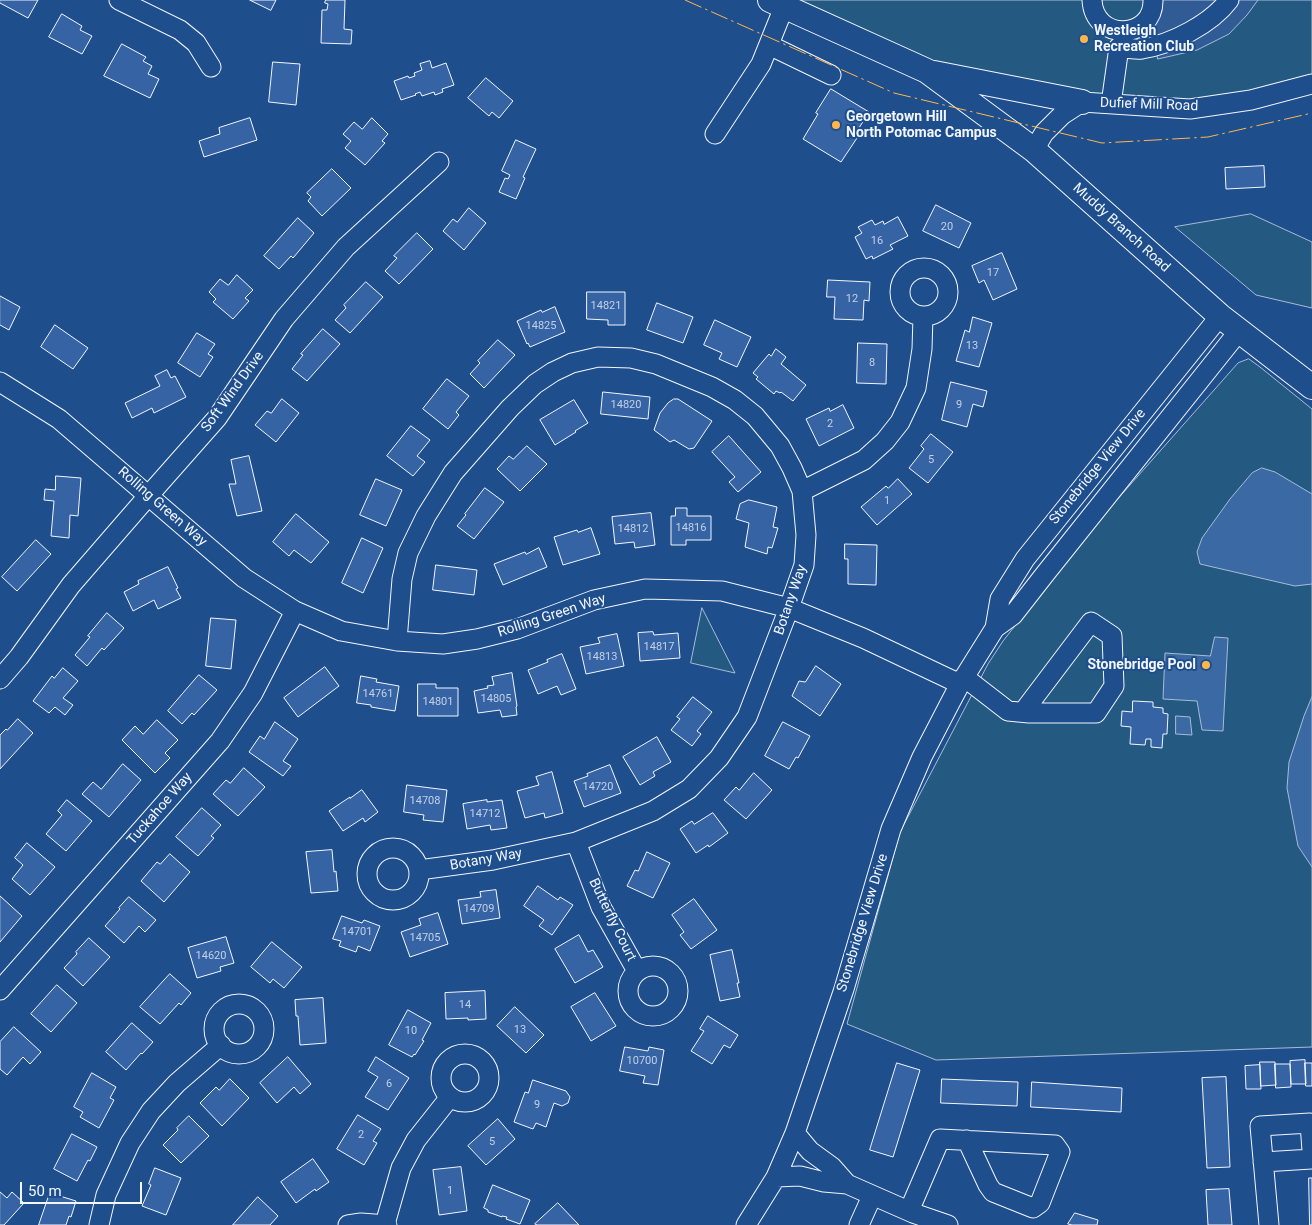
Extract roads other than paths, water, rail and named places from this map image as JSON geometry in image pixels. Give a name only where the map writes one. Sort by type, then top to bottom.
[{"type":"main road","points":[[777,3],[927,72],[1082,102]]},
{"type":"main road","name":"Muddy Branch Road","points":[[927,72],[1034,150],[1220,316],[1312,387]]},
{"type":"street","points":[[118,0],[180,30],[196,43],[211,66]]},
{"type":"street","points":[[1092,0],[1094,12],[1099,20],[1118,39],[1141,50],[1169,41],[1202,24],[1230,0]]},
{"type":"street","points":[[1111,104],[1118,39],[1126,31],[1136,28],[1145,22],[1150,13],[1153,0]]},
{"type":"street","points":[[715,134],[761,64],[769,45],[777,3]]},
{"type":"street","points":[[769,45],[831,74]]},
{"type":"street","name":"Dufief Mill Road","points":[[1034,150],[1044,133],[1062,115],[1082,102],[1190,109],[1251,100],[1312,84]]},
{"type":"street","name":"Soft Wind Drive","points":[[0,679],[19,657],[71,585],[217,418],[284,319],[346,247],[439,162]]},
{"type":"street","points":[[802,491],[864,460],[885,441],[900,422],[916,388],[922,349],[923,316]]},
{"type":"street","name":"Stonebridge View Drive","points":[[746,1225],[776,1177],[795,1133],[844,989],[891,829],[922,757],[962,681],[995,628],[1000,599],[1025,558],[1220,316]]},
{"type":"street","name":"Stonebridge View Drive","points":[[995,628],[1013,615],[1239,331]]},
{"type":"street","name":"Botany Way","points":[[397,640],[402,579],[408,553],[426,516],[453,473],[510,408],[535,384],[572,363],[598,357],[631,358],[656,364],[712,387],[735,400],[755,416],[780,446],[802,491],[806,535],[804,565],[790,608],[747,717],[719,758],[689,789],[653,811],[576,842],[493,860],[419,870]]},
{"type":"street","name":"Rolling Green Way","points":[[0,382],[59,418],[244,578],[295,611],[341,631],[397,640],[443,644],[477,639],[517,629],[594,600],[645,589],[722,591],[790,608],[863,638],[962,681],[1008,711],[1023,712],[1096,713],[1114,686],[1112,636],[1091,622],[1023,712]]},
{"type":"street","name":"Tuckahoe Way","points":[[0,990],[220,740],[253,693],[295,611]]},
{"type":"street","name":"Butterfly Court","points":[[576,842],[602,907],[637,971]]},
{"type":"street","points":[[99,1225],[106,1195],[130,1143],[151,1111],[177,1083],[221,1046]]},
{"type":"street","points":[[348,1225],[360,1223],[386,1225],[401,1168],[416,1140],[450,1096]]},
{"type":"street","points":[[1269,1225],[1260,1126],[1310,1123],[1312,1151]]},
{"type":"street","points":[[795,1133],[810,1151],[832,1167],[847,1184]]},
{"type":"street","points":[[909,1211],[940,1139],[967,1140],[1054,1145],[1060,1152],[1040,1203],[1033,1208],[993,1192],[967,1140]]},
{"type":"street","points":[[1264,1162],[1312,1159]]},
{"type":"street","points":[[776,1177],[800,1176],[824,1182],[847,1184],[872,1196],[948,1225]]},
{"type":"street","points":[[859,1225],[872,1196]]},
{"type":"place","name":"Westleigh Recreation Club","points":[[1084,39]]},
{"type":"place","name":"Georgetown Hill North Potomac Campus","points":[[836,125]]},
{"type":"place","name":"Stonebridge Pool","points":[[1206,665]]}]
